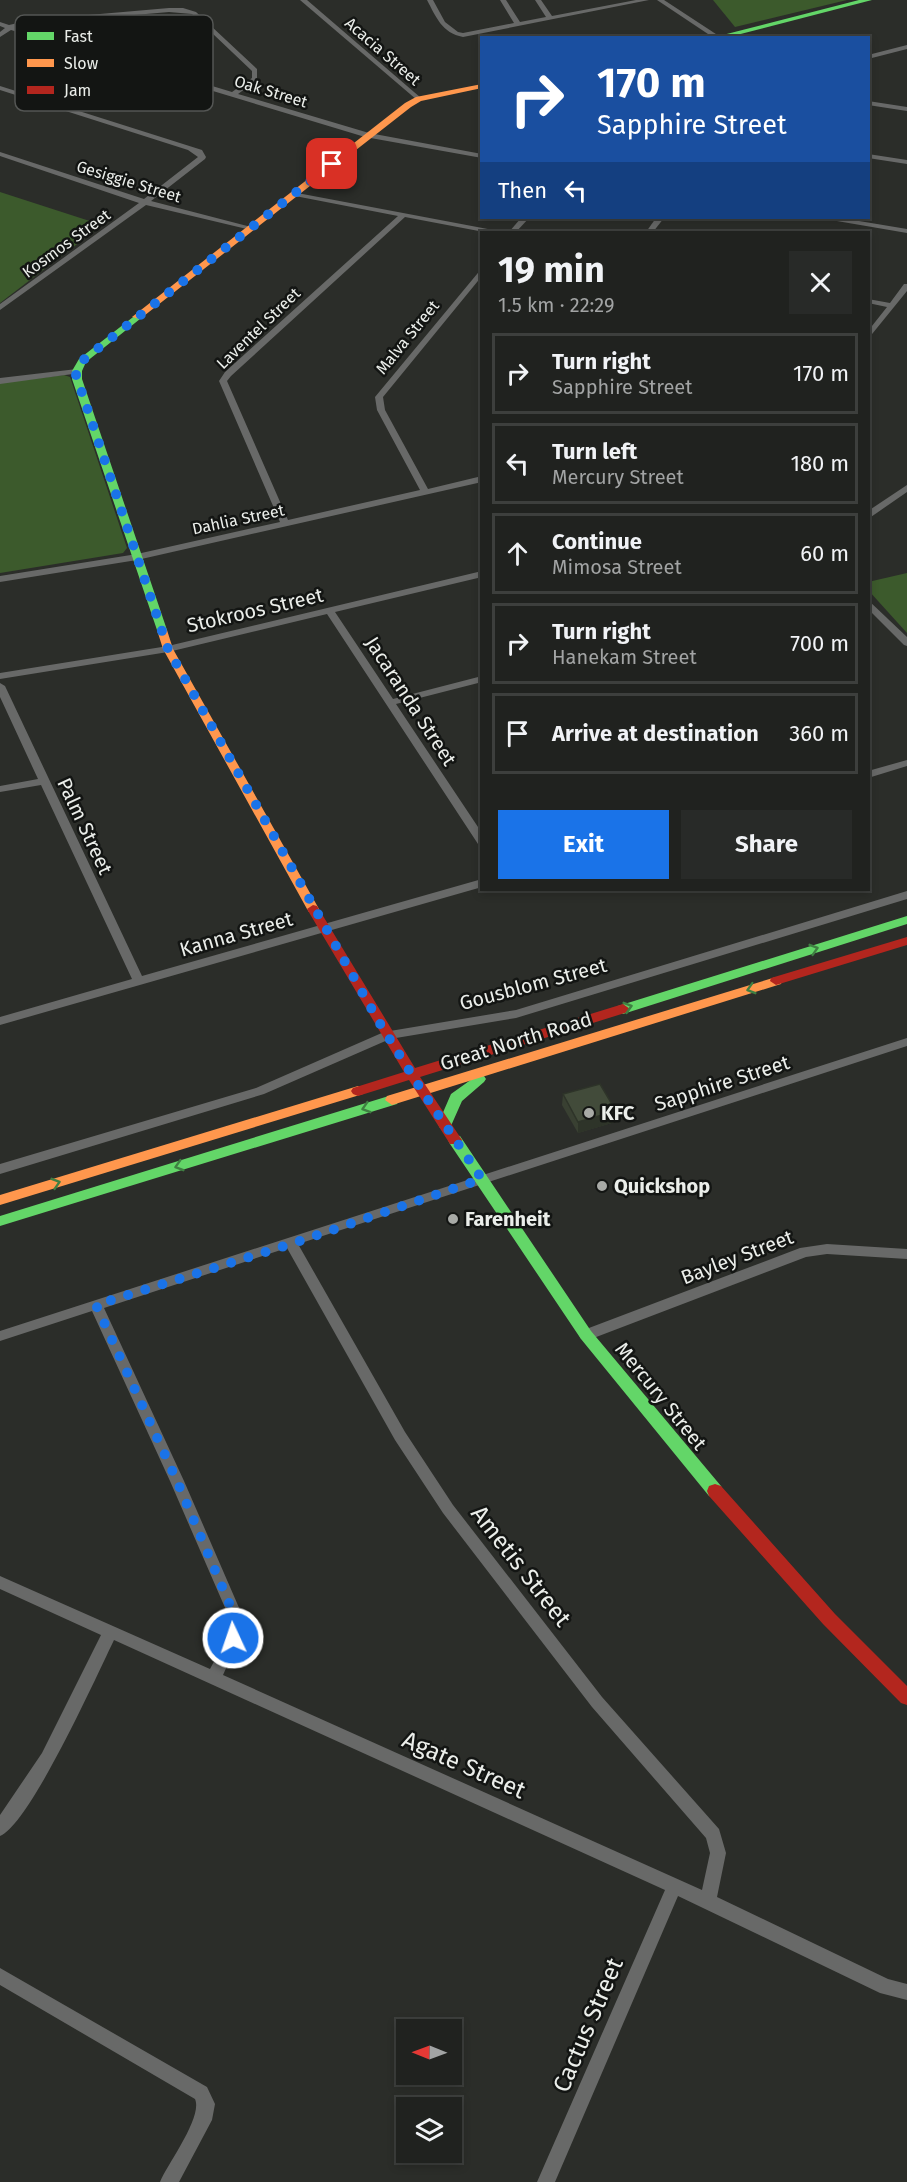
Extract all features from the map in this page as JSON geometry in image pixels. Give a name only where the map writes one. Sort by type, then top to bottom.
[{"type":"street","name":"Acacia Street","points":[[303,0],[419,99]]},
{"type":"street","points":[[430,0],[447,30],[452,34],[469,35],[551,19],[610,3],[646,0]]},
{"type":"street","points":[[503,0],[518,25]]},
{"type":"street","points":[[538,0],[551,19]]},
{"type":"street","points":[[660,0],[668,3],[716,36]]},
{"type":"street","points":[[721,36],[868,0]]},
{"type":"street","points":[[103,15],[169,10],[190,11],[194,15]]},
{"type":"street","points":[[0,35],[5,27]]},
{"type":"street","points":[[213,32],[255,70],[255,79],[233,94]]},
{"type":"street","points":[[870,56],[907,47]]},
{"type":"street","points":[[0,381],[76,371],[82,361],[368,135],[419,99],[480,86]]},
{"type":"street","name":"Kosmos Street","points":[[0,88],[15,93]]},
{"type":"street","name":"Oak Street","points":[[213,88],[368,135],[480,156]]},
{"type":"street","points":[[870,103],[907,109]]},
{"type":"street","name":"Kosmos Street","points":[[0,308],[200,160],[201,154],[191,148],[73,111]]},
{"type":"street","name":"Gesiggie Street","points":[[0,154],[145,202],[251,228]]},
{"type":"street","points":[[870,156],[907,162]]},
{"type":"street","points":[[295,194],[487,231]]},
{"type":"street","name":"Laventel Street","points":[[285,524],[224,381],[228,374],[402,216]]},
{"type":"street","points":[[513,231],[524,219]]},
{"type":"street","points":[[650,231],[659,219]]},
{"type":"street","points":[[837,219],[907,231]]},
{"type":"street","name":"Malva Street","points":[[425,492],[381,410],[379,397],[480,272]]},
{"type":"street","points":[[870,334],[907,286]]},
{"type":"street","points":[[870,301],[892,306]]},
{"type":"street","name":"Mercury Street","points":[[76,371],[168,649],[324,928],[422,1091],[586,1335],[675,1445],[775,1560],[829,1619],[907,1696]]},
{"type":"street","name":"Dahlia Street","points":[[0,579],[137,557],[480,479]]},
{"type":"street","points":[[870,515],[907,488]]},
{"type":"street","name":"Stokroos Street","points":[[0,676],[168,649],[480,574]]},
{"type":"street","points":[[870,605],[907,643]]},
{"type":"street","name":"Jacaranda Street","points":[[330,611],[480,839]]},
{"type":"street","points":[[391,702],[480,680]]},
{"type":"street","name":"Palm Street","points":[[0,686],[138,981]]},
{"type":"street","points":[[870,774],[907,763]]},
{"type":"street","points":[[0,789],[44,782]]},
{"type":"street","name":"Kanna Street","points":[[0,1021],[480,884]]},
{"type":"street","name":"Gousblom Street","points":[[0,1169],[260,1091],[388,1035],[516,1014],[907,895]]},
{"type":"street","name":"Great North Road","points":[[0,1200],[907,920]]},
{"type":"street","name":"Great North Road","points":[[0,1221],[907,941]]},
{"type":"street","name":"Sapphire Street","points":[[0,1336],[291,1244],[482,1179],[907,1042]]},
{"type":"street","points":[[445,1124],[450,1105],[461,1091],[496,1067]]},
{"type":"street","name":"Ametis Street","points":[[291,1244],[400,1436],[448,1509],[597,1702],[712,1834],[718,1853],[708,1901]]},
{"type":"street","name":"Bayley Street","points":[[586,1335],[805,1252],[827,1249],[907,1254]]},
{"type":"street","points":[[96,1305],[177,1481],[232,1610],[235,1626],[233,1638],[213,1678]]},
{"type":"street","name":"Agate Street","points":[[0,1582],[708,1901],[886,1987],[907,1992]]},
{"type":"street","points":[[0,1827],[16,1809],[43,1766],[110,1632]]},
{"type":"street","name":"Cactus Street","points":[[546,2182],[674,1887]]},
{"type":"street","points":[[0,1976],[201,2093],[206,2104],[203,2120],[169,2182]]},
{"type":"green space","points":[[713,0],[847,0],[735,27]]},
{"type":"green space","points":[[0,192],[102,225],[0,303]]},
{"type":"green space","points":[[64,375],[70,377],[127,548],[123,553],[0,573],[0,383]]},
{"type":"green space","points":[[907,573],[907,633],[870,592],[870,582]]},
{"type":"building","points":[[600,1084],[616,1111],[578,1122],[563,1094]]},
{"type":"traffic: fast","points":[[722,36],[868,0]]},
{"type":"traffic: fast","points":[[137,317],[82,361],[77,371],[77,379],[162,630]]},
{"type":"traffic: fast","points":[[623,1009],[907,920]]},
{"type":"traffic: fast","points":[[445,1124],[456,1098],[479,1079]]},
{"type":"traffic: fast","points":[[0,1221],[392,1100]]},
{"type":"traffic: fast","points":[[455,1140],[586,1335],[715,1491]]},
{"type":"traffic: slow","points":[[137,317],[408,105],[419,99],[480,86]]},
{"type":"traffic: slow","points":[[162,630],[168,649],[313,909]]},
{"type":"traffic: slow","points":[[392,1100],[776,981]]},
{"type":"traffic: slow","points":[[0,1200],[358,1091]]},
{"type":"traffic: jam","points":[[313,909],[422,1091],[455,1140]]},
{"type":"traffic: jam","points":[[776,981],[907,941]]},
{"type":"traffic: jam","points":[[358,1091],[623,1009]]},
{"type":"traffic: jam","points":[[715,1491],[829,1619],[907,1697]]},
{"type":"place","name":"KFC","points":[[589,1113]]},
{"type":"place","name":"Quickshop","points":[[602,1186]]},
{"type":"place","name":"Farenheit","points":[[453,1219]]},
{"type":"route","points":[[233,1638],[235,1626],[232,1610],[177,1481],[96,1305],[291,1244],[482,1179],[422,1091],[379,1022],[168,649],[76,371],[82,361],[332,164]]}]
